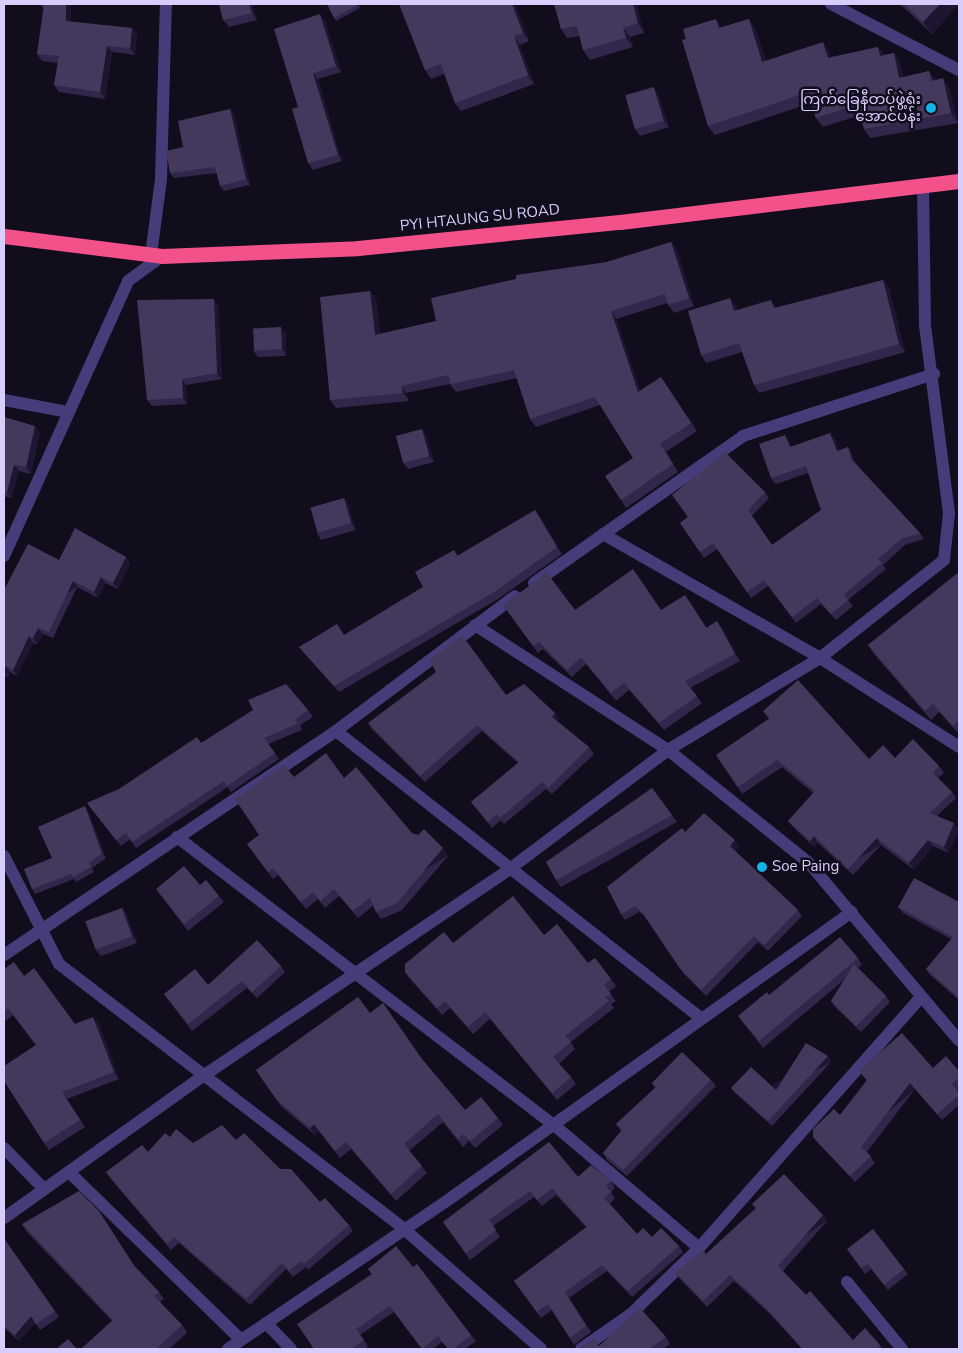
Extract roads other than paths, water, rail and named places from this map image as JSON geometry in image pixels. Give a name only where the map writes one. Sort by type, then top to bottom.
[{"type":"highway","name":"PYI HTAUNG SU ROAD","points":[[4,236],[156,256],[358,248],[959,181]]},
{"type":"street","points":[[4,556],[128,281],[156,256],[162,179],[166,4]]},
{"type":"street","points":[[831,4],[959,70]]},
{"type":"street","points":[[4,1218],[206,1074],[511,868],[668,750],[820,658],[944,560],[950,513],[934,374],[925,326],[923,186]]},
{"type":"street","points":[[4,955],[336,731],[475,625],[743,436],[934,374]]},
{"type":"street","points":[[4,400],[69,412]]},
{"type":"street","points":[[603,534],[820,658],[959,747]]},
{"type":"street","points":[[475,625],[668,750],[808,862],[959,1041]]},
{"type":"street","points":[[336,731],[701,1018]]},
{"type":"street","points":[[177,837],[554,1125],[699,1248]]},
{"type":"street","points":[[4,856],[59,964],[206,1074],[404,1229],[541,1349]]},
{"type":"street","points":[[228,1349],[554,1125],[701,1018],[852,912]]},
{"type":"street","points":[[580,1349],[631,1314],[699,1248],[921,997]]},
{"type":"street","points":[[4,1148],[44,1189]]},
{"type":"street","points":[[69,1172],[241,1340]]},
{"type":"street","points":[[847,1282],[902,1349]]},
{"type":"street","points":[[266,1323],[291,1349]]},
{"type":"place","name":"ကြက်ခြေနီတပ်ဖွဲ့ရုံး အောင်ပန်း","points":[[931,108]]},
{"type":"place","name":"Soe Paing","points":[[762,867]]}]
